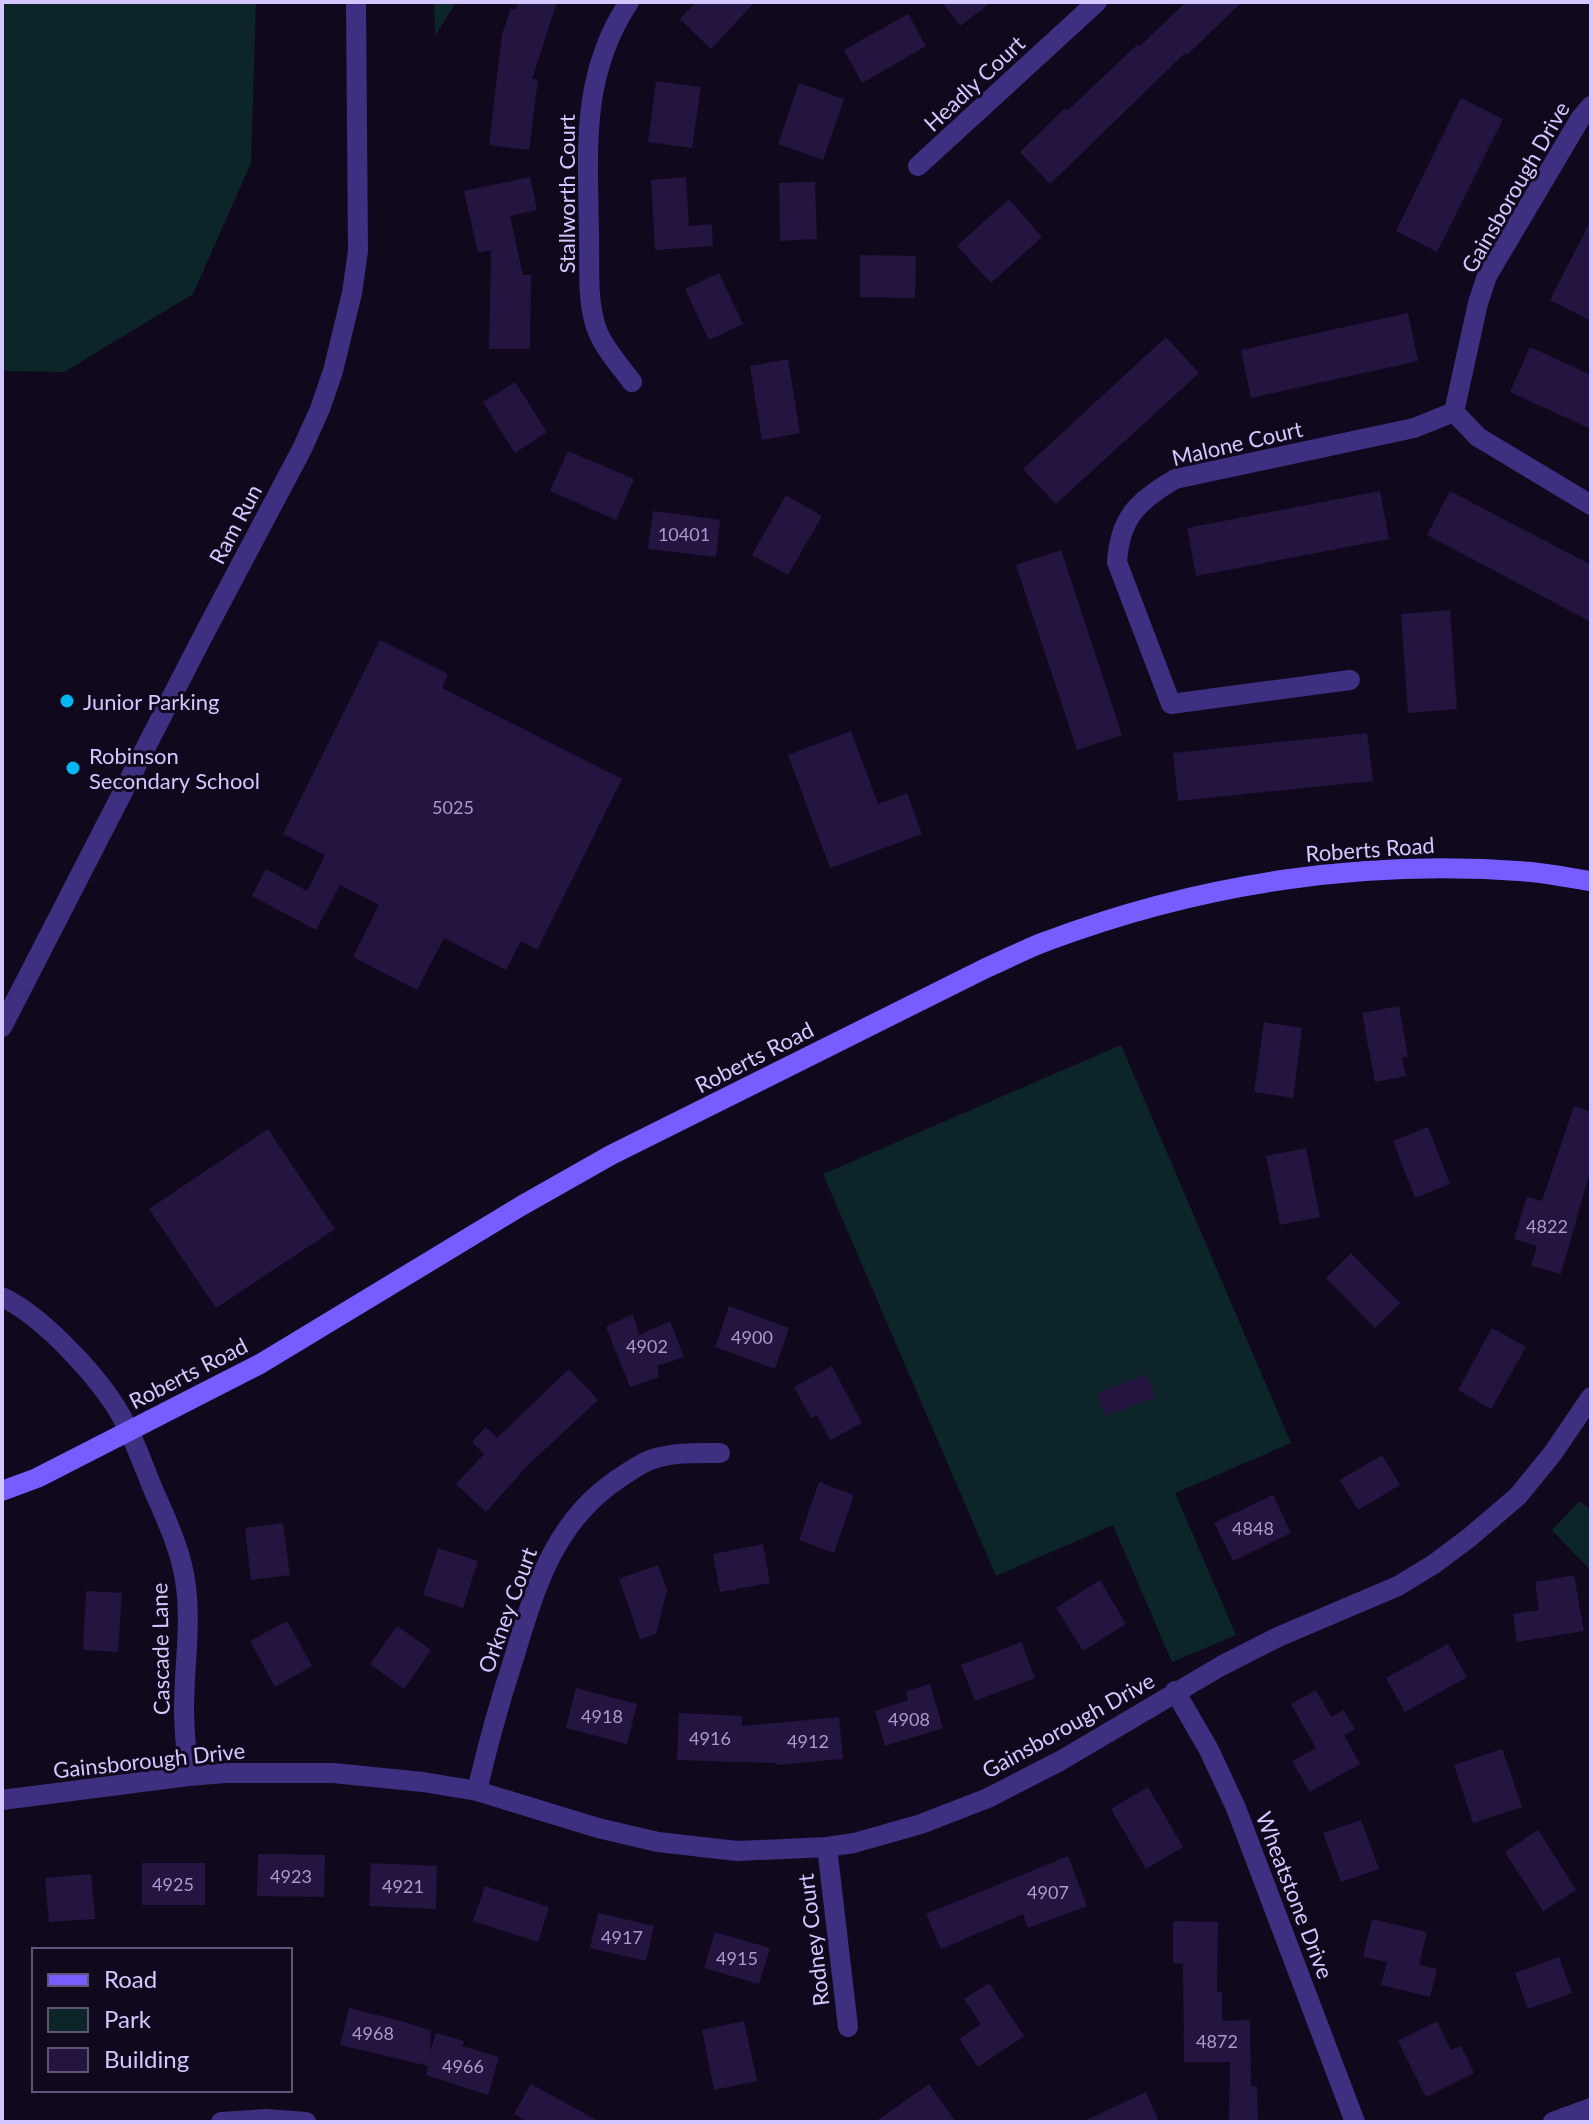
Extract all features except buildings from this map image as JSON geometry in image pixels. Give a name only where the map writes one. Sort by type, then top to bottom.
[{"type":"main road","name":"Roberts Road","points":[[2,1491],[37,1478],[260,1364],[611,1155],[1045,941],[1115,917],[1206,893],[1280,880],[1364,871],[1453,868],[1533,872],[1591,881]]},
{"type":"street","name":"Ram Run","points":[[2,1027],[320,409],[333,371],[352,293],[358,251],[356,2]]},
{"type":"street","name":"Stallworth Court","points":[[629,2],[619,17],[599,64],[589,113],[588,139],[593,320],[600,338],[632,382]]},
{"type":"street","name":"Headly Court","points":[[918,166],[1097,2]]},
{"type":"street","name":"Gainsborough Drive","points":[[1454,412],[1487,276],[1580,119],[1591,106]]},
{"type":"street","points":[[1454,412],[1478,437],[1591,505]]},
{"type":"street","name":"Malone Court","points":[[1350,680],[1171,704],[1117,562],[1119,541],[1129,516],[1152,493],[1175,479],[1414,428],[1454,412]]},
{"type":"street","name":"Cascade Lane","points":[[2,1297],[15,1303],[64,1344],[112,1401],[173,1534],[184,1576],[188,1615],[184,1710],[188,1776]]},
{"type":"street","name":"Gainsborough Drive","points":[[2,1800],[188,1776],[333,1773],[477,1791],[598,1828],[658,1842],[737,1851],[854,1843],[921,1824],[988,1798],[1060,1761],[1221,1666],[1278,1637],[1398,1586],[1470,1537],[1518,1496],[1591,1397]]},
{"type":"street","name":"Orkney Court","points":[[477,1791],[490,1736],[529,1608],[545,1564],[571,1523],[585,1505],[606,1487],[643,1463],[671,1454],[720,1453]]},
{"type":"street","name":"Wheatstone Drive","points":[[1175,1691],[1209,1750],[1236,1808],[1355,2122]]},
{"type":"street","name":"Rodney Court","points":[[827,1847],[848,2027]]},
{"type":"street","points":[[1553,2122],[1591,2108]]},
{"type":"street","points":[[221,2122],[266,2119],[306,2122]]},
{"type":"green space","points":[[2,2],[256,2],[251,163],[193,294],[64,372],[2,371]]},
{"type":"green space","points":[[434,2],[456,2],[435,36]]},
{"type":"green space","points":[[1121,1045],[1291,1443],[1175,1493],[1236,1635],[1172,1662],[1113,1525],[996,1576],[823,1174]]},
{"type":"green space","points":[[1580,1501],[1591,1511],[1591,1571],[1552,1530]]},
{"type":"place","name":"Junior Parking","points":[[67,701]]},
{"type":"place","name":"Robinson Secondary School","points":[[73,768]]}]
